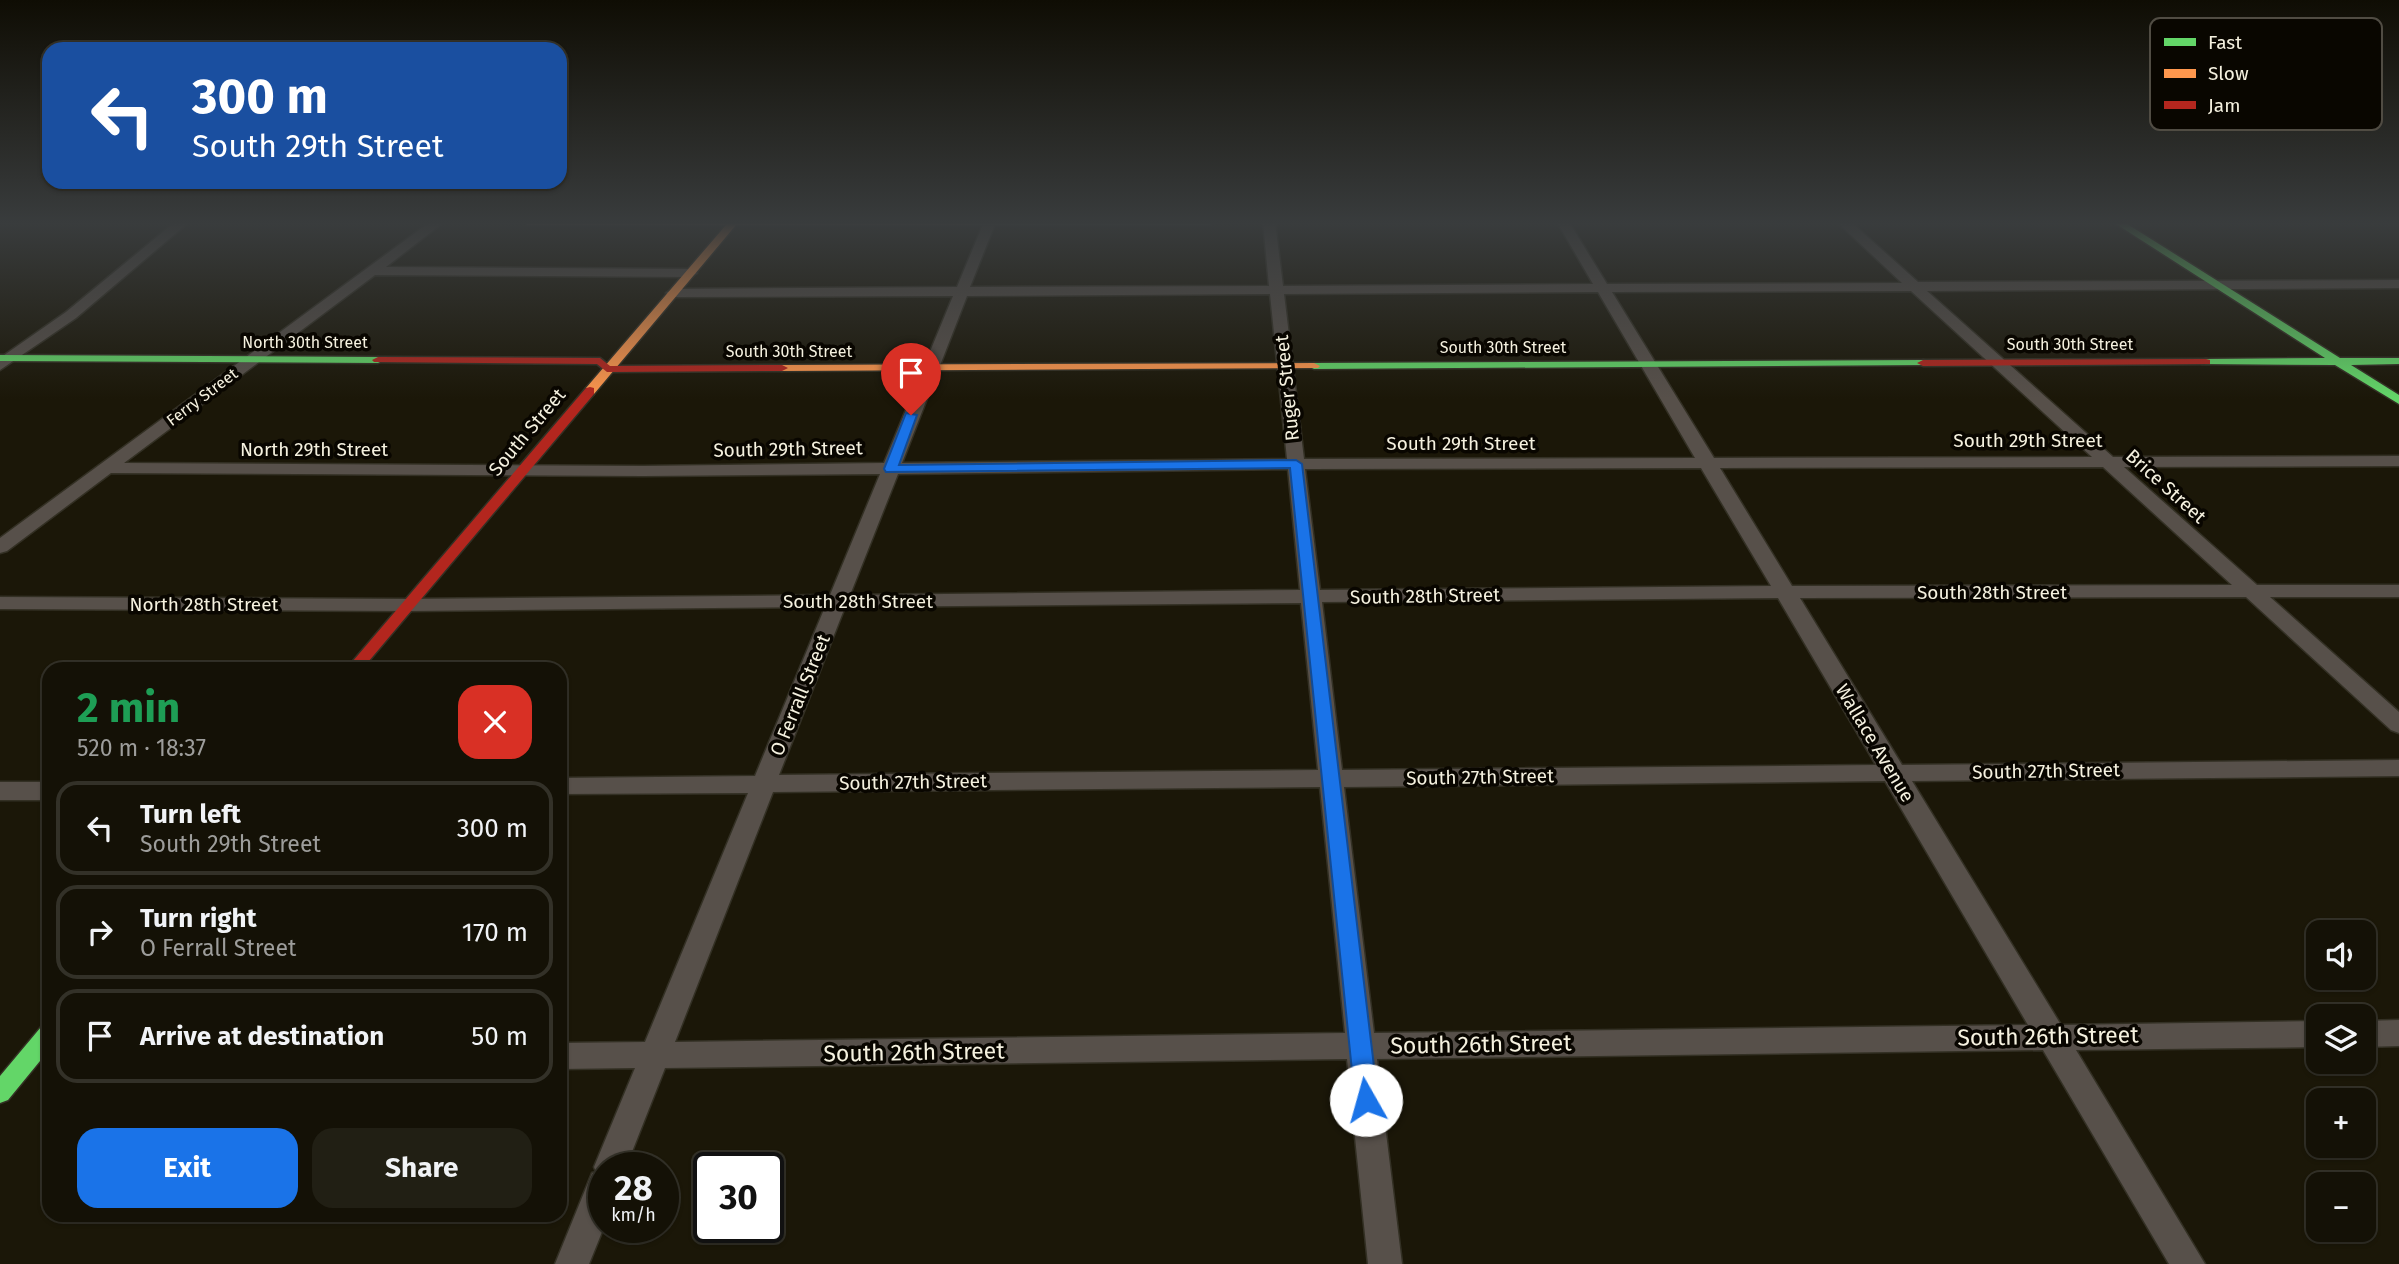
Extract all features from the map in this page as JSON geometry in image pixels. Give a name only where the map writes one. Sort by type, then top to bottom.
[{"type":"street","points":[[4,360],[106,281]]},
{"type":"street","name":"Ferry Street","points":[[0,547],[359,281]]},
{"type":"street","name":"South Street","points":[[360,662],[683,281]]},
{"type":"street","name":"O Ferrall Street","points":[[617,1152],[967,281]]},
{"type":"street","name":"Ruger Street","points":[[1275,281],[1385,1264]]},
{"type":"street","name":"Wallace Avenue","points":[[1599,281],[2188,1264]]},
{"type":"street","name":"Brice Street","points":[[1908,281],[2399,725]]},
{"type":"street","points":[[2210,281],[2399,400]]},
{"type":"street","points":[[673,293],[2399,284]]},
{"type":"street","name":"North 30th Street","points":[[4,360],[598,361],[607,369]]},
{"type":"street","name":"South 30th Street","points":[[607,369],[2399,361]]},
{"type":"street","name":"South 29th Street","points":[[522,471],[1296,464],[2399,461]]},
{"type":"street","name":"North 29th Street","points":[[106,468],[522,471]]},
{"type":"street","name":"South 28th Street","points":[[409,605],[1786,593],[2399,591]]},
{"type":"street","name":"North 28th Street","points":[[0,603],[409,605]]},
{"type":"street","name":"South 27th Street","points":[[567,786],[2399,768]]},
{"type":"street","points":[[0,791],[42,791]]},
{"type":"street","points":[[2376,1034],[2399,1033]]},
{"type":"street","name":"South 26th Street","points":[[567,1056],[2051,1035],[2306,1034]]},
{"type":"street","points":[[0,1093],[42,1042]]},
{"type":"street","points":[[572,1264],[588,1224]]},
{"type":"traffic: fast","points":[[2210,281],[2399,400]]},
{"type":"traffic: fast","points":[[0,358],[378,360]]},
{"type":"traffic: fast","points":[[2206,362],[2399,361]]},
{"type":"traffic: fast","points":[[1314,366],[1923,363]]},
{"type":"traffic: fast","points":[[0,1093],[42,1042]]},
{"type":"traffic: slow","points":[[590,391],[683,281]]},
{"type":"traffic: slow","points":[[782,368],[1314,366]]},
{"type":"traffic: jam","points":[[378,360],[600,361],[607,369],[782,368]]},
{"type":"traffic: jam","points":[[1923,363],[2206,362]]},
{"type":"traffic: jam","points":[[360,662],[590,391]]},
{"type":"route","points":[[911,415],[891,469],[1296,464],[1366,1100]]}]
